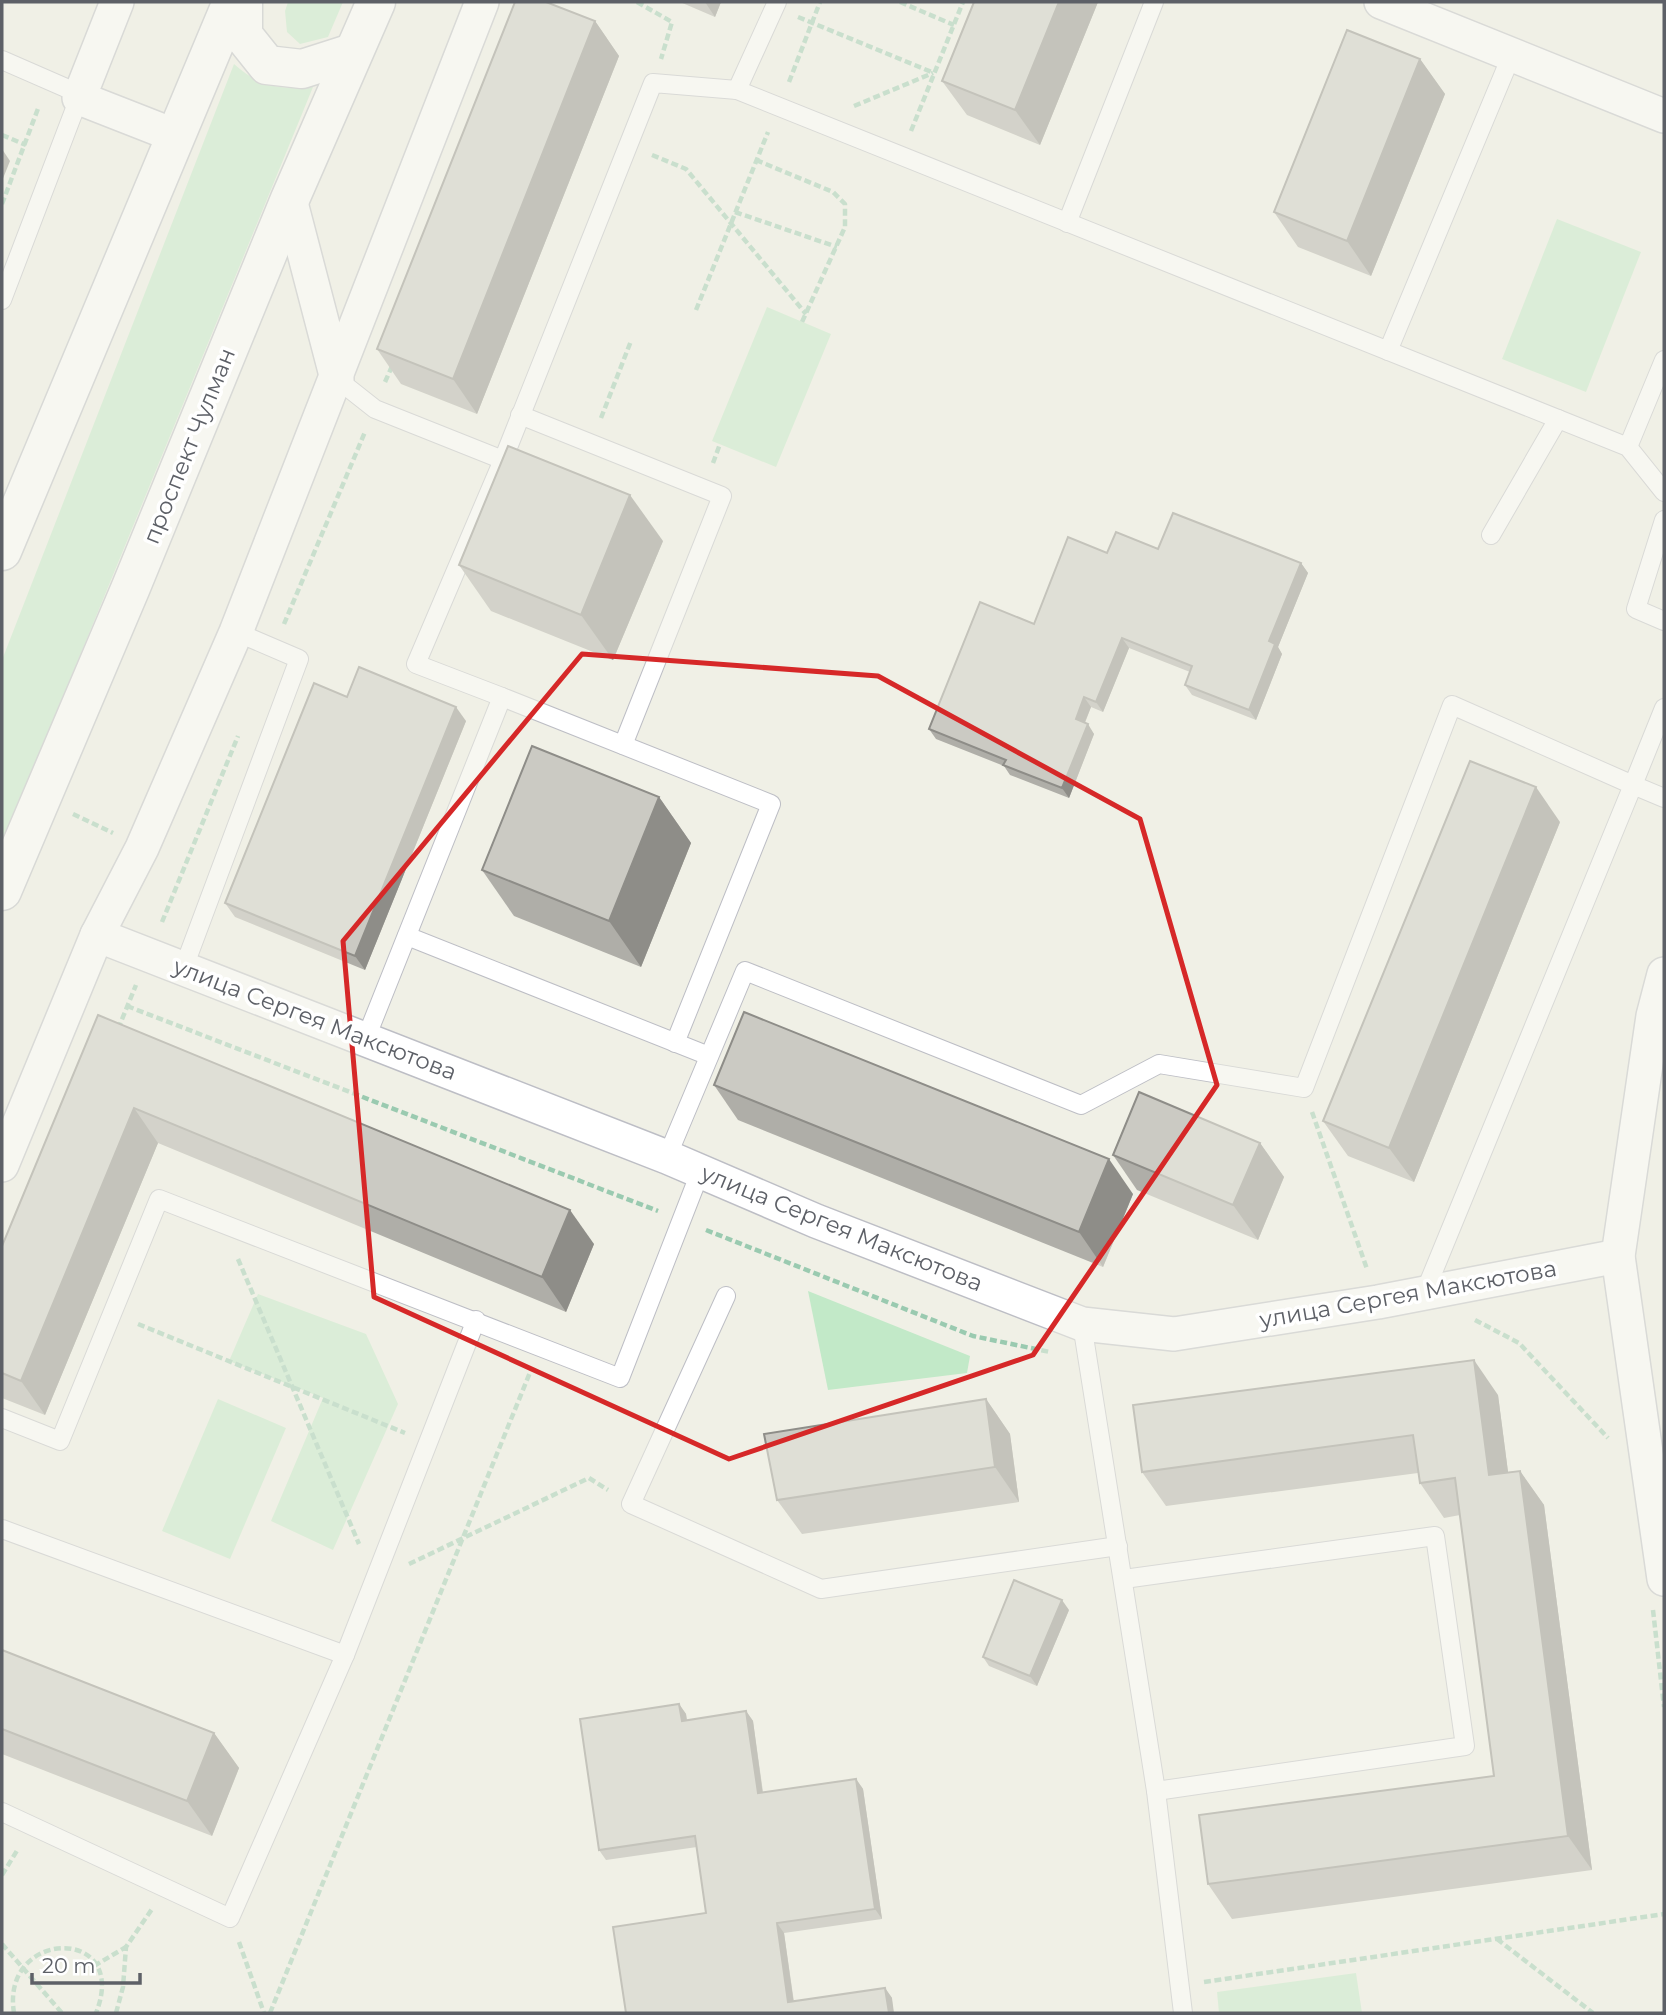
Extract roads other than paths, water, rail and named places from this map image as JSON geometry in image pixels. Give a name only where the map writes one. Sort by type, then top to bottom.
[{"type":"main road","points":[[3,545],[232,2]]},
{"type":"main road","points":[[243,2],[243,35],[268,65],[302,69],[352,53]]},
{"type":"main road","name":"проспект Чулман","points":[[2,891],[131,587],[290,198],[376,2]]},
{"type":"street","points":[[117,2],[79,98],[176,136]]},
{"type":"street","points":[[2,1165],[97,935],[142,848],[236,632],[482,2]]},
{"type":"street","points":[[1381,2],[1664,116]]},
{"type":"street","points":[[290,198],[337,379]]},
{"type":"street","name":"улица Сергея Максютова","points":[[97,935],[701,1170],[817,1221],[1082,1324],[1174,1334],[1424,1294],[1618,1256]]},
{"type":"street","points":[[1658,1590],[1618,1256],[1653,1016],[1664,974]]},
{"type":"lane","points":[[1067,223],[1154,2]]},
{"type":"lane","points":[[737,90],[775,5]]},
{"type":"lane","points":[[1388,351],[1512,54]]},
{"type":"lane","points":[[2,60],[73,91],[79,98],[2,300]]},
{"type":"lane","points":[[675,1043],[771,804],[416,664],[503,460],[653,83],[737,90],[1628,447],[1664,492]]},
{"type":"lane","points":[[1628,447],[1664,360]]},
{"type":"lane","points":[[337,379],[375,409],[503,460]]},
{"type":"lane","points":[[520,415],[722,496],[623,746]]},
{"type":"lane","points":[[1491,536],[1558,419]]},
{"type":"lane","points":[[1664,520],[1636,609],[1664,621]]},
{"type":"lane","points":[[184,967],[299,659],[236,632]]},
{"type":"lane","points":[[366,1038],[502,697]]},
{"type":"lane","points":[[667,1157],[744,971],[1082,1105],[1159,1064],[1304,1088],[1452,705],[1664,798]]},
{"type":"lane","points":[[1424,1294],[1664,708]]},
{"type":"lane","points":[[407,936],[709,1056]]},
{"type":"lane","points":[[2,1418],[60,1441],[159,1199],[620,1378],[701,1170]]},
{"type":"lane","points":[[726,1296],[631,1504],[821,1589],[1118,1546]]},
{"type":"lane","points":[[2,1812],[230,1918],[345,1655],[476,1320]]},
{"type":"lane","points":[[1082,1324],[1156,1791],[1182,2013]]},
{"type":"lane","points":[[2,1529],[345,1655]]},
{"type":"lane","points":[[1124,1580],[1435,1536],[1465,1746],[1156,1791]]}]
